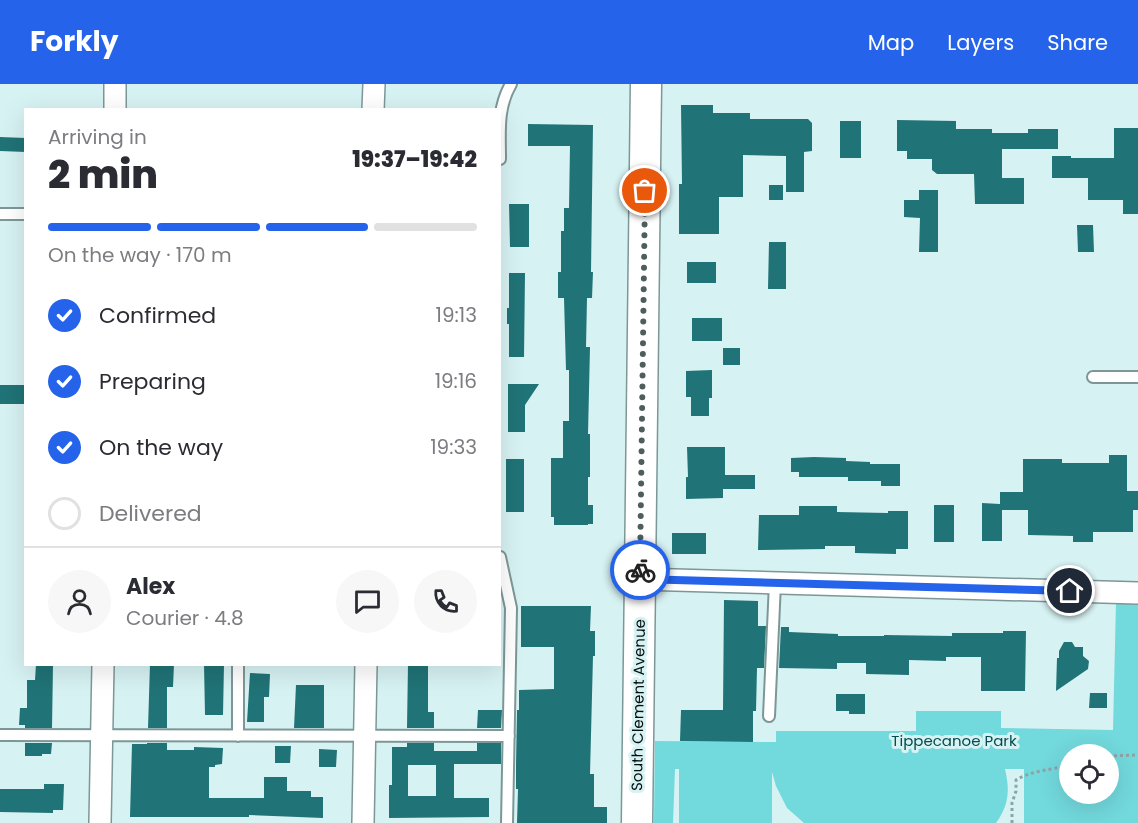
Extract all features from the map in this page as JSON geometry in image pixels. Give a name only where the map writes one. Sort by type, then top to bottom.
[{"type":"street","points":[[115,84],[115,108]]},
{"type":"street","points":[[373,108],[374,84]]},
{"type":"street","name":"South Clement Avenue","points":[[636,823],[646,84]]},
{"type":"street","points":[[639,579],[1138,593]]},
{"type":"street","points":[[100,823],[103,666]]},
{"type":"street","points":[[363,823],[366,666]]},
{"type":"lane","points":[[501,108],[511,84]]},
{"type":"lane","points":[[0,214],[24,214]]},
{"type":"lane","points":[[1094,377],[1138,377]]},
{"type":"lane","points":[[501,562],[511,608],[507,823]]},
{"type":"lane","points":[[769,716],[775,583]]},
{"type":"lane","points":[[238,666],[238,736]]},
{"type":"lane","points":[[0,735],[509,736]]},
{"type":"path","points":[[1119,756],[1138,755]]},
{"type":"path","points":[[1012,823],[1012,803],[1016,791],[1016,780],[1024,775],[1059,768]]},
{"type":"green space","name":"Tippecanoe Park","points":[[1116,602],[1138,603],[1138,823],[1024,823],[1024,769],[1005,769],[1008,784],[1007,797],[1004,810],[996,823],[804,823],[787,808],[772,772],[772,823],[679,823],[679,769],[675,769],[673,823],[654,823],[655,741],[776,742],[776,731],[916,731],[916,711],[1001,711],[1001,728],[1113,730]]},
{"type":"building","points":[[681,105],[713,105],[713,113],[750,113],[750,119],[808,119],[812,123],[812,151],[804,152],[804,192],[786,192],[786,156],[743,155],[743,197],[719,197],[719,234],[679,234],[679,184],[682,184]]},
{"type":"building","points":[[897,120],[956,121],[956,129],[992,129],[992,133],[1028,133],[1028,129],[1058,129],[1058,149],[1002,149],[1002,178],[1024,178],[1024,204],[975,204],[974,174],[937,174],[932,170],[932,159],[907,159],[907,151],[897,151]]},
{"type":"building","points":[[840,121],[861,121],[861,158],[840,158]]},
{"type":"building","points":[[528,124],[593,125],[591,272],[593,272],[592,298],[587,298],[586,347],[590,347],[588,505],[593,505],[593,524],[588,525],[554,525],[554,517],[551,517],[551,458],[563,458],[563,421],[569,421],[569,370],[566,370],[564,298],[558,298],[558,272],[561,272],[561,231],[564,231],[564,208],[569,208],[570,146],[528,146]]},
{"type":"building","points":[[1114,128],[1138,128],[1138,214],[1123,214],[1123,200],[1088,200],[1088,178],[1052,178],[1052,156],[1114,158]]},
{"type":"building","points":[[0,137],[24,138],[24,152],[0,151]]},
{"type":"building","points":[[769,185],[783,185],[783,200],[769,200]]},
{"type":"building","points":[[919,190],[938,190],[938,252],[919,252],[920,218],[904,217],[904,200],[919,200]]},
{"type":"building","points":[[509,204],[529,204],[529,247],[510,247]]},
{"type":"building","points":[[1077,225],[1093,225],[1094,252],[1078,252]]},
{"type":"building","points":[[769,242],[786,242],[786,289],[768,289]]},
{"type":"building","points":[[687,262],[716,262],[716,283],[687,283]]},
{"type":"building","points":[[509,273],[525,273],[524,357],[509,357],[507,308],[509,308]]},
{"type":"building","points":[[692,318],[722,318],[722,341],[692,341]]},
{"type":"building","points":[[723,348],[740,348],[740,365],[723,365]]},
{"type":"building","points":[[712,370],[712,398],[709,398],[709,416],[691,416],[691,397],[686,397],[686,371]]},
{"type":"building","points":[[508,384],[539,384],[525,405],[525,432],[508,432]]},
{"type":"building","points":[[0,385],[24,385],[24,404],[0,404]]},
{"type":"building","points":[[687,447],[725,447],[725,475],[755,475],[755,489],[723,489],[723,498],[686,499]]},
{"type":"building","points":[[1109,455],[1127,455],[1127,491],[1138,491],[1138,510],[1133,510],[1133,532],[1093,532],[1093,542],[1073,542],[1073,536],[1028,535],[1028,510],[1002,510],[1002,541],[982,541],[982,503],[1000,504],[1000,492],[1023,492],[1023,459],[1062,459],[1062,463],[1109,463]]},
{"type":"building","points":[[791,458],[846,458],[846,461],[870,462],[870,464],[900,464],[900,486],[881,486],[881,481],[848,481],[848,477],[799,477],[799,472],[791,472]]},
{"type":"building","points":[[506,459],[524,459],[524,512],[506,512]]},
{"type":"building","points":[[934,505],[954,505],[954,542],[934,542]]},
{"type":"building","points":[[799,506],[837,506],[837,512],[908,511],[908,549],[896,549],[896,554],[855,553],[855,546],[758,550],[759,515],[799,515]]},
{"type":"building","points":[[672,533],[706,533],[706,554],[672,554]]},
{"type":"building","points":[[724,600],[758,601],[758,626],[766,626],[764,668],[757,668],[753,742],[680,741],[681,710],[723,710]]},
{"type":"building","points":[[521,606],[591,606],[590,631],[595,631],[595,656],[593,656],[590,774],[594,774],[594,807],[607,807],[607,823],[517,823],[516,765],[519,690],[554,689],[554,647],[521,647]]},
{"type":"building","points":[[781,627],[789,627],[789,632],[838,634],[838,636],[952,636],[952,633],[1026,631],[1025,691],[981,691],[981,657],[946,657],[946,661],[909,660],[909,675],[866,674],[866,663],[837,663],[837,669],[779,668]]},
{"type":"building","points":[[1064,642],[1072,642],[1075,647],[1083,647],[1083,656],[1089,661],[1088,669],[1056,691],[1057,658],[1059,658],[1059,651]]},
{"type":"building","points":[[36,666],[53,666],[52,728],[25,728],[25,725],[19,725],[20,708],[27,708],[27,680],[35,680]]},
{"type":"building","points":[[150,666],[174,666],[173,687],[167,687],[167,728],[148,728]]},
{"type":"building","points":[[204,666],[224,666],[223,715],[205,715]]},
{"type":"building","points":[[408,666],[428,666],[428,712],[434,712],[434,728],[407,728]]},
{"type":"building","points":[[250,673],[270,674],[269,697],[264,697],[264,722],[247,722]]},
{"type":"building","points":[[296,685],[324,685],[324,728],[294,728]]},
{"type":"building","points":[[1090,693],[1107,693],[1107,708],[1089,708]]},
{"type":"building","points":[[836,694],[865,694],[865,714],[836,711]]},
{"type":"building","points":[[478,710],[502,710],[501,728],[477,728]]},
{"type":"building","points":[[25,743],[52,743],[51,754],[25,756]]},
{"type":"building","points":[[167,743],[167,750],[194,750],[194,747],[223,748],[222,764],[209,767],[209,798],[264,798],[264,777],[287,777],[287,791],[311,791],[311,797],[323,797],[323,818],[249,815],[249,817],[130,817],[132,744]]},
{"type":"building","points":[[407,743],[434,743],[434,751],[477,751],[477,743],[501,743],[501,764],[454,764],[454,798],[489,798],[489,817],[389,818],[392,747],[407,747]],"holes":[[[408,765],[436,765],[436,796],[408,796]]]},
{"type":"building","points":[[275,746],[291,746],[290,763],[275,763]]},
{"type":"building","points":[[319,749],[337,750],[336,767],[319,767]]},
{"type":"building","points":[[44,784],[64,784],[63,810],[53,810],[53,813],[0,812],[0,789],[44,789]]},
{"type":"way so far","points":[[640,570],[645,191]]},
{"type":"route","points":[[640,570],[639,579],[1070,591]]}]
